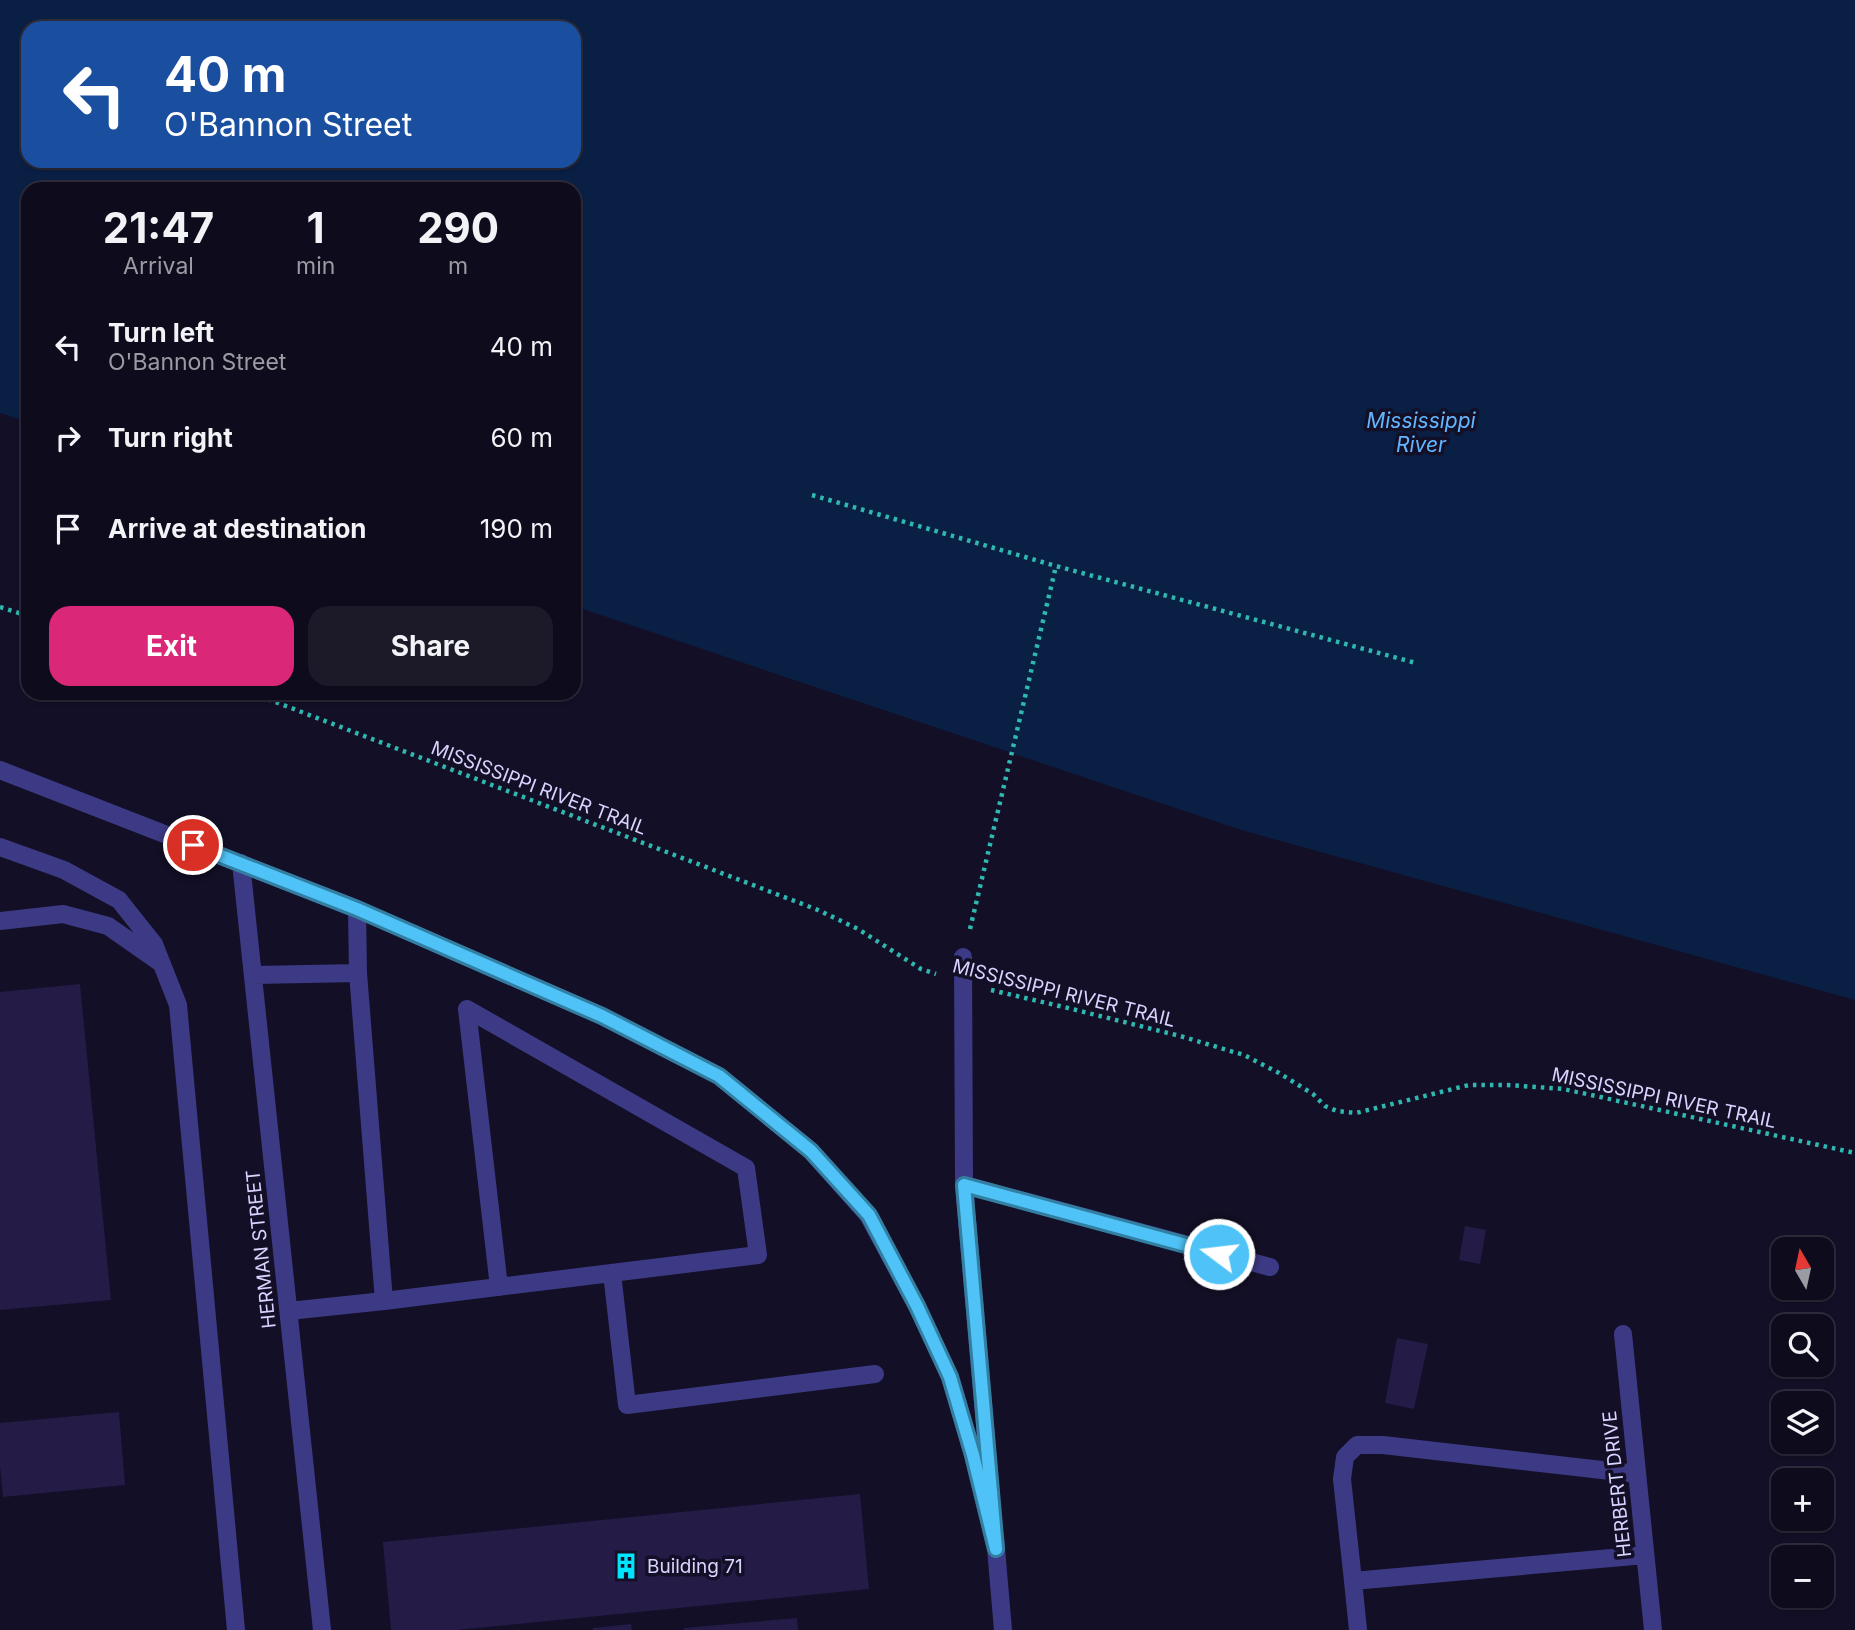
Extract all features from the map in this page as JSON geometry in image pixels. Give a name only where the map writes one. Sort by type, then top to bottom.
[{"type":"street","points":[[0,771],[357,909],[602,1016],[719,1076],[811,1151],[869,1215],[917,1306],[950,1377],[996,1549]]},
{"type":"street","points":[[0,847],[64,870],[119,900],[154,944],[178,1005],[236,1630]]},
{"type":"street","name":"HERMAN STREET","points":[[242,863],[322,1630]]},
{"type":"street","points":[[357,909],[358,973],[384,1301]]},
{"type":"street","points":[[0,921],[63,915],[108,926],[162,964]]},
{"type":"street","points":[[963,957],[964,1185],[1003,1630]]},
{"type":"street","points":[[253,975],[358,973]]},
{"type":"street","points":[[289,1311],[384,1301],[499,1287],[758,1255],[746,1168],[467,1009],[499,1287]]},
{"type":"street","points":[[964,1185],[1270,1267]]},
{"type":"street","points":[[612,1273],[626,1405],[875,1374]]},
{"type":"street","name":"HERBERT DRIVE","points":[[1623,1334],[1653,1630]]},
{"type":"street","points":[[1358,1630],[1342,1479],[1345,1457],[1357,1445],[1383,1445],[1637,1474]]},
{"type":"street","points":[[1353,1581],[1645,1555]]},
{"type":"path","points":[[813,495],[1056,566],[1416,663]]},
{"type":"path","points":[[963,957],[1056,566]]},
{"type":"path","points":[[0,607],[21,614]]},
{"type":"path","name":"MISSISSIPPI RIVER TRAIL","points":[[269,700],[818,909],[858,929],[921,968],[963,984],[1180,1036],[1244,1055],[1279,1073],[1313,1094],[1325,1106],[1337,1111],[1356,1113],[1469,1085],[1507,1085],[1564,1090],[1855,1153]]},
{"type":"water","name":"Mississippi River","points":[[0,0],[1855,0],[1855,1000],[1241,830],[581,608],[581,182],[21,182],[21,420],[0,413]]},
{"type":"building","points":[[80,984],[111,1300],[0,1310],[0,992]]},
{"type":"building","points":[[1465,1226],[1486,1230],[1480,1264],[1459,1260]]},
{"type":"building","points":[[1397,1338],[1428,1344],[1414,1409],[1385,1403]]},
{"type":"building","points":[[119,1412],[125,1485],[3,1497],[0,1423]]},
{"type":"building","name":"Building 71","points":[[860,1494],[869,1589],[457,1630],[391,1630],[383,1542]]},
{"type":"building","points":[[797,1618],[798,1630],[684,1630],[684,1628]]},
{"type":"building","points":[[631,1624],[632,1630],[593,1630],[593,1628]]},
{"type":"place","name":"Building 71","points":[[626,1566]]},
{"type":"route","points":[[193,845],[357,909],[602,1016],[719,1076],[811,1151],[869,1215],[917,1306],[950,1377],[996,1549],[964,1185],[1219,1254]]}]
